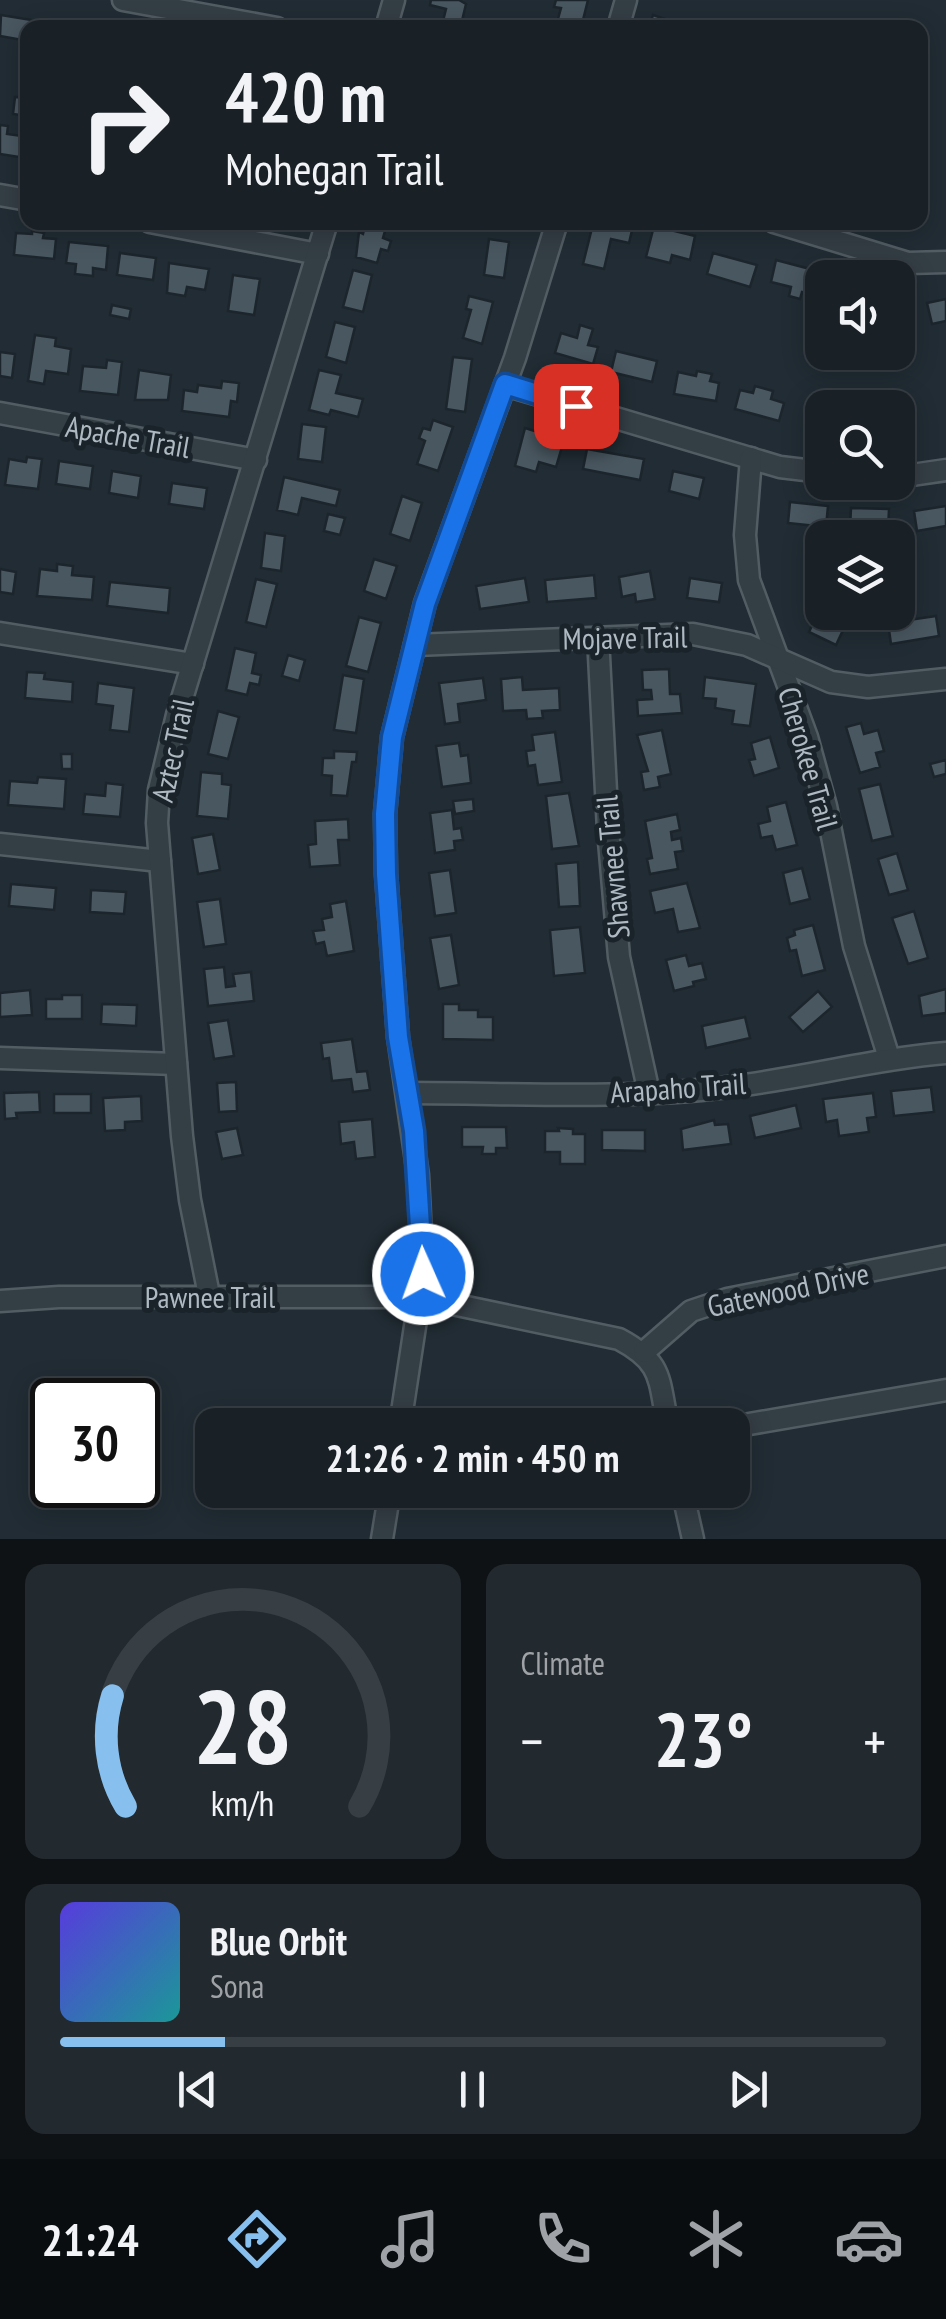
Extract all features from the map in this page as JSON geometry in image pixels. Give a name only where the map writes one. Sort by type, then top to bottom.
[{"type":"street","points":[[124,0],[233,20]]},
{"type":"street","points":[[192,230],[318,254]]},
{"type":"street","name":"Aztec Trail","points":[[210,1295],[190,1200],[176,1064],[160,861],[159,790],[192,664],[325,230]]},
{"type":"street","points":[[403,1408],[423,1274],[418,1174],[398,1037],[386,874],[385,814],[392,737],[425,604],[505,384],[554,230]]},
{"type":"street","points":[[800,230],[908,263],[946,262]]},
{"type":"street","points":[[505,384],[751,458],[805,470]]},
{"type":"street","name":"Apache Trail","points":[[0,412],[256,460]]},
{"type":"street","name":"Cherokee Trail","points":[[751,458],[745,534],[749,580],[807,737],[826,806],[854,946],[889,1058]]},
{"type":"street","points":[[915,475],[946,470]]},
{"type":"street","points":[[0,633],[192,664]]},
{"type":"street","name":"Mojave Trail","points":[[415,645],[692,634],[747,645],[831,682],[868,687],[946,679]]},
{"type":"street","name":"Shawnee Trail","points":[[598,638],[619,957],[650,1094]]},
{"type":"street","points":[[0,844],[160,861]]},
{"type":"street","name":"Arapaho Trail","points":[[408,1092],[650,1094],[730,1087],[889,1058],[946,1053]]},
{"type":"street","points":[[0,1058],[176,1064]]},
{"type":"street","name":"Gatewood Drive","points":[[644,1352],[691,1310],[728,1299],[946,1256]]},
{"type":"street","name":"Pawnee Trail","points":[[0,1301],[59,1296],[419,1297],[618,1339],[644,1352]]},
{"type":"street","points":[[644,1352],[658,1378],[664,1408]]},
{"type":"street","points":[[750,1425],[946,1390]]},
{"type":"street","points":[[382,1539],[387,1508]]},
{"type":"street","points":[[686,1508],[693,1539]]},
{"type":"building","points":[[431,0],[459,0],[466,4],[462,20],[443,20],[446,9],[430,5]]},
{"type":"building","points":[[556,0],[588,0],[583,20],[558,20],[561,8],[554,7]]},
{"type":"building","points":[[1,15],[32,20],[20,20],[20,40],[0,36]]},
{"type":"building","points":[[15,97],[20,97],[20,115],[13,114]]},
{"type":"building","points":[[0,125],[8,126],[7,134],[20,136],[19,157],[0,154]]},
{"type":"building","points":[[364,230],[385,230],[383,238],[391,241],[388,251],[381,249],[377,263],[356,257],[359,232],[363,234]]},
{"type":"building","points":[[592,230],[632,230],[629,243],[611,239],[604,269],[583,264]]},
{"type":"building","points":[[653,230],[695,236],[690,260],[672,255],[670,263],[646,257]]},
{"type":"building","points":[[16,233],[44,233],[43,238],[56,239],[54,259],[14,255]]},
{"type":"building","points":[[489,239],[509,242],[504,278],[484,275]]},
{"type":"building","points":[[69,242],[108,246],[106,270],[93,268],[93,276],[75,274],[76,264],[66,263]]},
{"type":"building","points":[[120,253],[156,258],[153,280],[117,275]]},
{"type":"building","points":[[713,253],[757,265],[750,287],[707,274]]},
{"type":"building","points":[[776,260],[805,268],[805,293],[800,299],[789,296],[791,287],[771,282]]},
{"type":"building","points":[[169,263],[209,269],[205,290],[187,287],[185,296],[167,293]]},
{"type":"building","points":[[353,270],[372,275],[363,312],[343,307]]},
{"type":"building","points":[[233,275],[260,279],[254,315],[228,311]]},
{"type":"building","points":[[469,296],[493,302],[482,344],[463,338],[471,310],[466,309]]},
{"type":"building","points":[[946,299],[946,321],[932,324],[927,303]]},
{"type":"building","points":[[112,305],[131,309],[129,319],[110,315]]},
{"type":"building","points":[[335,322],[355,327],[346,363],[326,357]]},
{"type":"building","points":[[580,325],[593,329],[588,345],[598,347],[593,364],[555,353],[561,333],[577,338]]},
{"type":"building","points":[[35,335],[56,338],[55,346],[71,349],[68,374],[46,371],[44,384],[28,381]]},
{"type":"building","points":[[616,351],[657,361],[652,382],[611,372]]},
{"type":"building","points":[[0,352],[15,354],[12,378],[0,376]]},
{"type":"building","points":[[453,357],[472,359],[465,412],[446,409]]},
{"type":"building","points":[[107,360],[122,362],[118,395],[80,391],[83,366],[106,368]]},
{"type":"building","points":[[139,370],[171,375],[168,400],[135,400]]},
{"type":"building","points":[[319,370],[341,375],[336,393],[363,399],[358,417],[331,410],[329,415],[309,410]]},
{"type":"building","points":[[697,371],[712,374],[710,381],[719,383],[716,401],[674,394],[678,372],[696,376]]},
{"type":"building","points":[[222,381],[239,383],[237,402],[231,401],[229,417],[182,411],[184,390],[197,392],[198,385],[221,388]]},
{"type":"building","points":[[755,386],[773,391],[771,399],[784,403],[779,421],[735,409],[740,390],[753,393]]},
{"type":"building","points":[[433,420],[453,427],[438,471],[417,464],[425,441],[419,438],[423,428],[430,430]]},
{"type":"building","points":[[302,424],[326,427],[322,462],[298,459]]},
{"type":"building","points":[[525,428],[564,440],[556,467],[539,462],[536,472],[515,466]]},
{"type":"building","points":[[587,449],[644,459],[640,480],[583,469]]},
{"type":"building","points":[[27,457],[42,459],[38,489],[5,485],[9,459],[26,462]]},
{"type":"building","points":[[59,461],[93,466],[90,489],[56,484]]},
{"type":"building","points":[[112,471],[141,476],[138,498],[109,493]]},
{"type":"building","points":[[673,471],[704,478],[699,499],[669,491]]},
{"type":"building","points":[[284,477],[340,490],[336,506],[302,498],[298,515],[277,510]]},
{"type":"building","points":[[172,483],[207,488],[204,509],[169,504]]},
{"type":"building","points":[[402,496],[422,503],[410,541],[390,534]]},
{"type":"building","points":[[790,502],[828,506],[827,520],[805,520],[805,525],[788,523]]},
{"type":"building","points":[[946,506],[946,526],[917,531],[914,511]]},
{"type":"building","points":[[851,508],[889,509],[888,520],[850,520]]},
{"type":"building","points":[[328,514],[345,518],[340,535],[324,531]]},
{"type":"building","points":[[265,533],[285,536],[281,571],[261,568]]},
{"type":"building","points":[[374,559],[397,566],[386,599],[364,591]]},
{"type":"building","points":[[57,564],[73,566],[72,575],[94,577],[92,600],[37,596],[40,569],[57,571]]},
{"type":"building","points":[[0,569],[16,572],[13,594],[0,592]]},
{"type":"building","points":[[650,571],[655,599],[636,602],[635,594],[622,597],[619,577]]},
{"type":"building","points":[[594,575],[596,598],[547,602],[545,580]]},
{"type":"building","points":[[525,578],[529,602],[480,609],[476,586]]},
{"type":"building","points":[[690,578],[722,583],[719,602],[687,598]]},
{"type":"building","points":[[256,579],[277,584],[266,627],[246,622]]},
{"type":"building","points":[[110,582],[170,588],[168,613],[107,606]]},
{"type":"building","points":[[936,616],[939,636],[891,644],[889,630],[915,630],[915,619]]},
{"type":"building","points":[[359,617],[381,623],[368,672],[346,666]]},
{"type":"building","points":[[810,630],[843,630],[836,645]]},
{"type":"building","points":[[235,648],[256,653],[252,673],[261,675],[259,685],[250,683],[247,695],[226,690]]},
{"type":"building","points":[[288,655],[305,660],[299,681],[282,676]]},
{"type":"building","points":[[669,669],[670,694],[680,694],[682,713],[638,716],[637,700],[652,699],[651,690],[643,690],[642,670]]},
{"type":"building","points":[[27,672],[45,673],[44,679],[73,682],[72,702],[25,698]]},
{"type":"building","points":[[343,675],[364,679],[356,733],[334,730]]},
{"type":"building","points":[[522,677],[523,690],[559,688],[560,710],[542,711],[543,718],[527,719],[526,710],[503,711],[501,679]]},
{"type":"building","points":[[705,677],[756,684],[750,726],[732,724],[734,711],[715,708],[716,699],[703,698]]},
{"type":"building","points":[[483,678],[486,700],[458,704],[460,722],[445,724],[439,683]]},
{"type":"building","points":[[98,683],[134,688],[129,732],[110,730],[113,706],[96,704]]},
{"type":"building","points":[[218,711],[239,717],[228,759],[208,754]]},
{"type":"building","points":[[861,723],[864,734],[878,730],[884,751],[876,753],[880,767],[860,773],[846,727]]},
{"type":"building","points":[[662,730],[671,774],[658,777],[660,787],[644,790],[641,772],[648,771],[637,735]]},
{"type":"building","points":[[555,732],[562,782],[538,785],[535,765],[528,766],[526,751],[534,750],[532,735]]},
{"type":"building","points":[[770,737],[779,768],[754,776],[749,760],[755,759],[751,743]]},
{"type":"building","points":[[459,743],[461,756],[468,755],[471,783],[442,787],[436,746]]},
{"type":"building","points":[[334,751],[357,752],[347,796],[331,795],[332,776],[322,775],[323,758],[334,758]]},
{"type":"building","points":[[61,754],[72,754],[72,769],[62,769]]},
{"type":"building","points":[[946,760],[946,774],[934,777],[930,764]]},
{"type":"building","points":[[201,772],[222,774],[222,784],[231,785],[228,819],[197,816]]},
{"type":"building","points":[[38,777],[66,779],[64,809],[8,805],[10,781],[37,783]]},
{"type":"building","points":[[106,783],[123,785],[120,817],[83,814],[85,794],[105,796]]},
{"type":"building","points":[[880,784],[893,836],[872,841],[859,789]]},
{"type":"building","points":[[569,793],[579,846],[552,849],[546,796]]},
{"type":"building","points":[[473,799],[474,811],[455,814],[453,801]]},
{"type":"building","points":[[786,802],[797,845],[776,850],[772,836],[761,838],[758,824],[770,821],[767,807]]},
{"type":"building","points":[[452,810],[454,829],[461,828],[463,840],[454,841],[455,850],[435,853],[430,813]]},
{"type":"building","points":[[677,814],[680,830],[671,832],[672,840],[681,838],[683,851],[675,852],[678,869],[650,874],[647,859],[652,858],[645,821]]},
{"type":"building","points":[[348,819],[349,840],[338,840],[340,865],[310,867],[308,845],[316,844],[315,821]]},
{"type":"building","points":[[213,834],[220,870],[198,874],[192,838]]},
{"type":"building","points":[[897,853],[908,890],[889,895],[878,859]]},
{"type":"building","points":[[578,862],[580,906],[559,907],[556,864]]},
{"type":"building","points":[[802,868],[810,899],[790,904],[783,873]]},
{"type":"building","points":[[450,870],[456,913],[435,916],[429,873]]},
{"type":"building","points":[[687,883],[700,928],[678,932],[673,909],[655,913],[650,891]]},
{"type":"building","points":[[11,884],[56,888],[54,910],[9,906]]},
{"type":"building","points":[[91,890],[126,892],[124,914],[90,912]]},
{"type":"building","points":[[220,899],[226,944],[204,947],[197,902]]},
{"type":"building","points":[[346,901],[354,951],[327,956],[324,942],[316,944],[313,931],[324,930],[322,919],[332,917],[330,904]]},
{"type":"building","points":[[914,911],[928,958],[908,964],[892,918]]},
{"type":"building","points":[[813,925],[825,970],[802,976],[796,950],[790,951],[787,938],[795,935],[794,930]]},
{"type":"building","points":[[580,927],[585,973],[554,976],[550,930]]},
{"type":"building","points":[[451,935],[459,985],[439,989],[430,938]]},
{"type":"building","points":[[686,955],[689,966],[702,963],[706,979],[674,991],[666,960]]},
{"type":"building","points":[[224,967],[226,987],[235,986],[233,974],[251,972],[254,1001],[208,1006],[204,969]]},
{"type":"building","points":[[946,989],[946,1013],[922,1016],[919,996]]},
{"type":"building","points":[[30,990],[32,1015],[0,1017],[0,993]]},
{"type":"building","points":[[818,991],[832,1007],[803,1032],[789,1017]]},
{"type":"building","points":[[62,995],[82,995],[82,1019],[46,1019],[46,999],[62,999]]},
{"type":"building","points":[[102,1004],[137,1005],[136,1026],[101,1024]]},
{"type":"building","points":[[443,1004],[459,1004],[459,1010],[478,1010],[478,1017],[493,1017],[493,1040],[443,1039]]},
{"type":"building","points":[[745,1017],[750,1038],[706,1048],[702,1026]]},
{"type":"building","points":[[228,1020],[234,1056],[214,1059],[208,1023]]},
{"type":"building","points":[[352,1039],[357,1072],[367,1071],[370,1090],[353,1092],[351,1079],[332,1081],[329,1058],[323,1059],[321,1043]]},
{"type":"building","points":[[236,1082],[237,1111],[219,1112],[217,1083]]},
{"type":"building","points":[[931,1087],[934,1112],[894,1116],[891,1091]]},
{"type":"building","points":[[39,1092],[40,1112],[16,1113],[17,1118],[5,1119],[4,1093]]},
{"type":"building","points":[[873,1093],[876,1117],[867,1118],[869,1132],[839,1136],[837,1120],[826,1122],[823,1099]]},
{"type":"building","points":[[54,1094],[91,1094],[91,1113],[54,1113]]},
{"type":"building","points":[[141,1096],[142,1121],[125,1122],[125,1130],[105,1131],[103,1098]]},
{"type":"building","points":[[796,1105],[801,1128],[755,1138],[750,1116]]},
{"type":"building","points":[[372,1119],[375,1157],[356,1159],[354,1142],[341,1144],[339,1122]]},
{"type":"building","points":[[714,1120],[715,1125],[728,1124],[731,1144],[683,1150],[681,1129]]},
{"type":"building","points":[[462,1127],[506,1127],[507,1148],[496,1148],[496,1154],[482,1154],[483,1147],[462,1147]]},
{"type":"building","points":[[237,1128],[243,1155],[222,1159],[216,1132]]},
{"type":"building","points":[[558,1128],[585,1134],[585,1164],[560,1164],[560,1152],[545,1152],[545,1131],[559,1131]]},
{"type":"building","points":[[602,1130],[645,1130],[645,1151],[602,1150]]},
{"type":"route","points":[[423,1274],[418,1174],[398,1037],[386,874],[385,814],[392,737],[425,604],[505,384],[576,406]]}]
